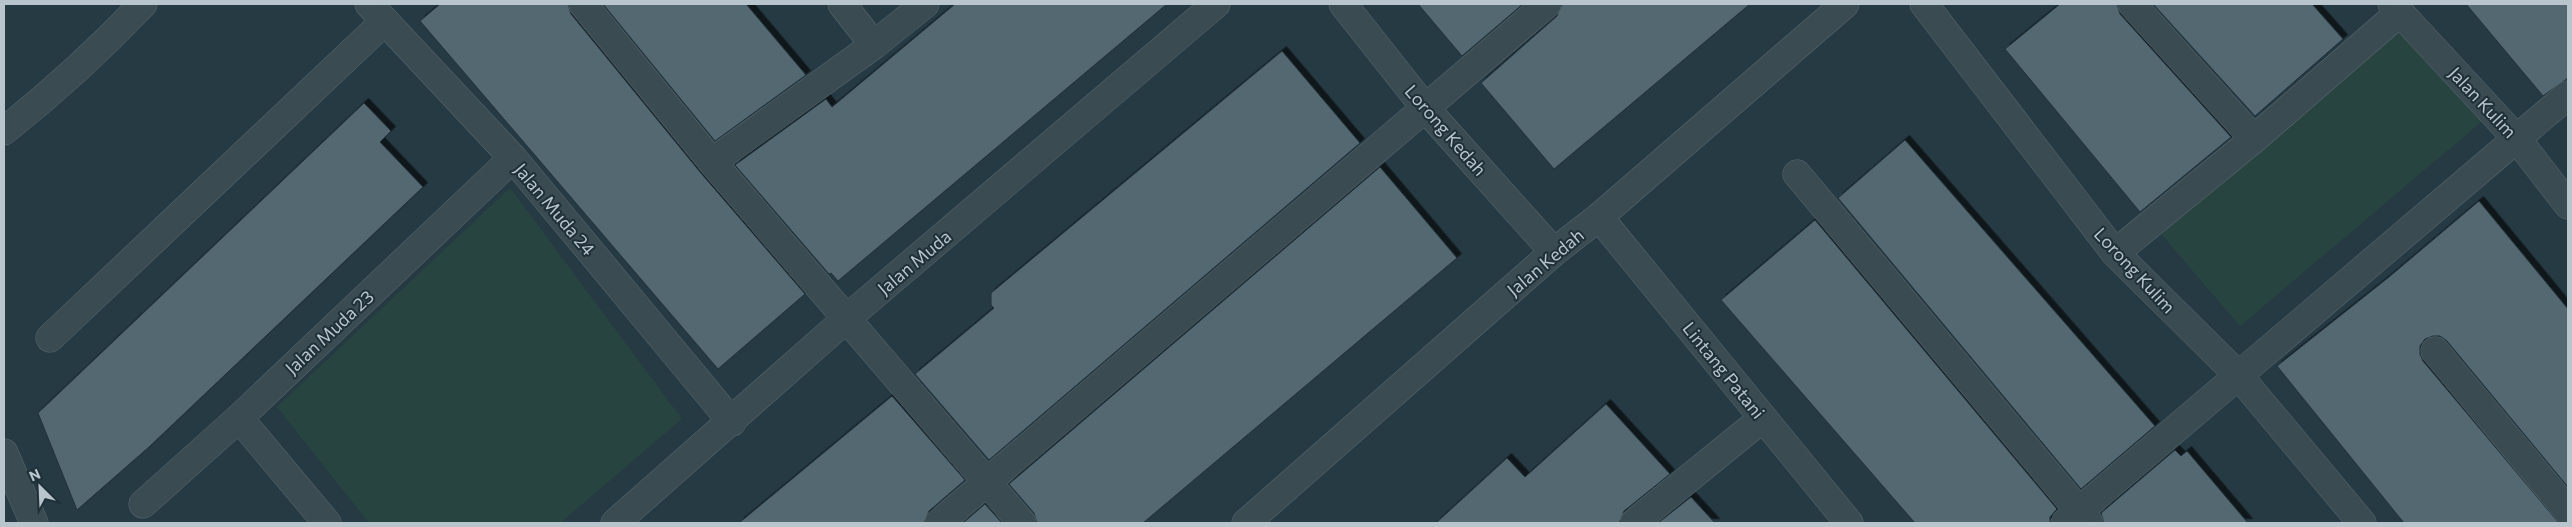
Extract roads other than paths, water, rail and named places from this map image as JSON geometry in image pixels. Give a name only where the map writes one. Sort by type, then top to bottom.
[{"type":"street","points":[[584,4],[712,162],[988,481],[1022,523]]},
{"type":"street","points":[[842,4],[874,45]]},
{"type":"street","points":[[712,162],[874,45],[925,4]]},
{"type":"street","name":"Jalan Muda","points":[[615,523],[732,422],[846,319],[1216,4]]},
{"type":"street","name":"Lorong Kedah","points":[[1343,4],[1426,109],[1554,252]]},
{"type":"street","points":[[939,523],[1547,4]]},
{"type":"street","name":"Jalan Kedah","points":[[1246,523],[1554,252],[1599,217],[1845,4]]},
{"type":"street","name":"Lorong Kulim","points":[[1924,4],[2115,253],[2238,376],[2362,523]]},
{"type":"street","points":[[2132,4],[2254,138]]},
{"type":"street","points":[[4,131],[44,99],[136,7]]},
{"type":"street","points":[[2115,253],[2254,138],[2396,8]]},
{"type":"street","name":"Jalan Kulim","points":[[2396,8],[2517,138],[2568,205]]},
{"type":"street","points":[[50,338],[377,12]]},
{"type":"street","name":"Jalan Muda 24","points":[[377,12],[513,158],[732,422]]},
{"type":"street","points":[[1797,174],[2078,519],[2238,376],[2568,95]]},
{"type":"street","name":"Jalan Muda 23","points":[[143,504],[239,418],[513,158]]},
{"type":"street","name":"Lintang Patani","points":[[1599,217],[1849,523]]},
{"type":"street","points":[[2435,352],[2568,511]]},
{"type":"street","points":[[239,418],[327,523]]},
{"type":"street","points":[[1634,523],[1763,418]]},
{"type":"street","points":[[4,453],[34,523]]}]
